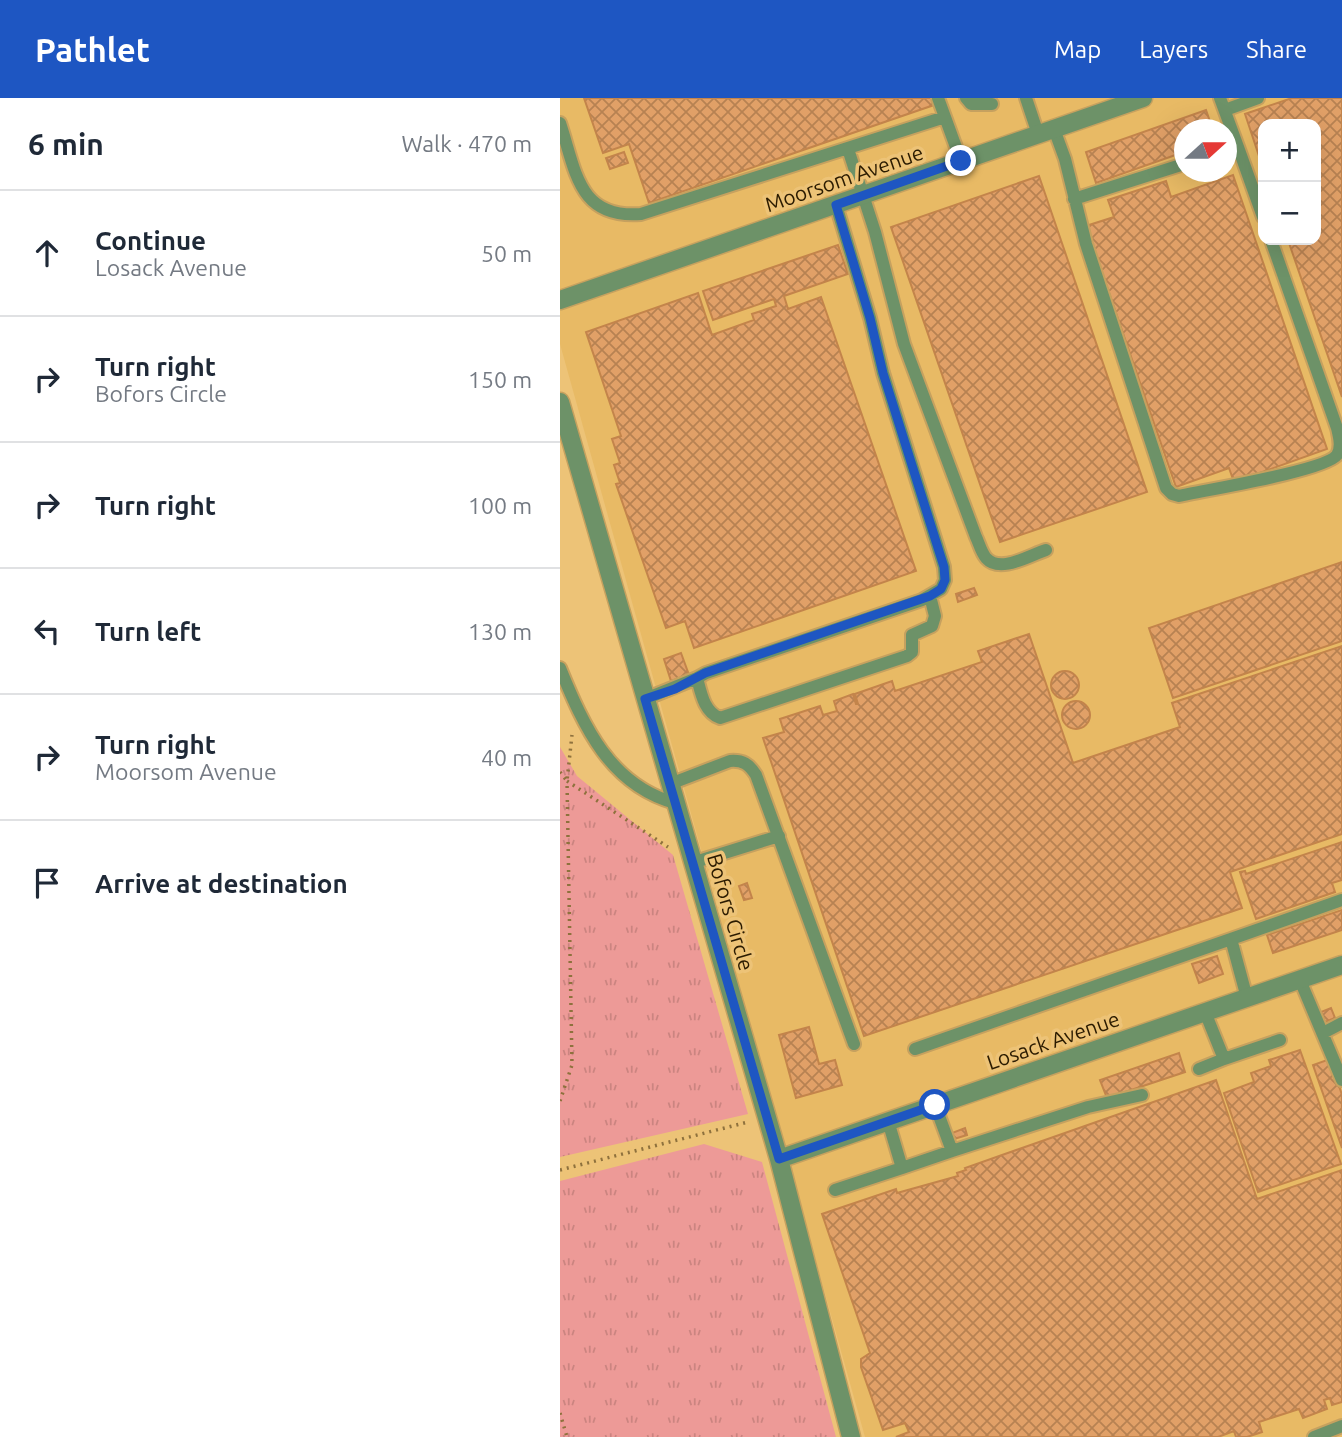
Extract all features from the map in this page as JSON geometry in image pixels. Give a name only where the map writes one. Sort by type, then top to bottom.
[{"type":"street","name":"Moorsom Avenue","points":[[560,300],[1143,98]]},
{"type":"street","name":"Bofors Circle","points":[[560,402],[779,1159],[851,1437]]},
{"type":"street","name":"Losack Avenue","points":[[779,1159],[1342,965]]},
{"type":"lane","points":[[938,98],[961,161]]},
{"type":"lane","points":[[966,98],[971,104],[992,104]]},
{"type":"lane","points":[[1026,98],[1065,159],[1086,244],[1166,488],[1172,494],[1179,496],[1289,473],[1329,461],[1337,455],[1340,446],[1338,428],[1273,245]]},
{"type":"lane","points":[[1223,104],[1258,98]]},
{"type":"lane","points":[[560,123],[581,186],[589,198],[601,209],[622,215],[641,214],[945,117]]},
{"type":"lane","points":[[848,149],[904,344],[986,558],[995,564],[1005,564],[1046,550]]},
{"type":"lane","points":[[1237,160],[1258,206]]},
{"type":"lane","points":[[1074,199],[1174,167]]},
{"type":"lane","points":[[645,699],[705,673],[930,596],[941,589],[945,580],[944,567],[883,373],[870,318],[836,205]]},
{"type":"lane","points":[[697,678],[705,702],[712,713],[720,718],[895,661],[912,652],[912,635],[932,625],[935,616],[930,596]]},
{"type":"lane","points":[[560,668],[576,707],[599,747],[627,781],[653,797],[675,803]]},
{"type":"lane","points":[[670,784],[730,761],[749,765],[757,775],[854,1044]]},
{"type":"lane","points":[[692,863],[779,836]]},
{"type":"lane","points":[[915,1049],[1342,900]]},
{"type":"lane","points":[[1231,939],[1247,998]]},
{"type":"lane","points":[[1300,980],[1342,1080]]},
{"type":"lane","points":[[1205,1012],[1224,1059]]},
{"type":"lane","points":[[1322,1033],[1342,1023]]},
{"type":"lane","points":[[1199,1069],[1280,1040]]},
{"type":"lane","points":[[835,1190],[1088,1107],[1142,1095]]},
{"type":"lane","points":[[935,1105],[951,1151]]},
{"type":"lane","points":[[888,1121],[902,1168]]},
{"type":"lane","points":[[1314,1437],[1342,1426]]},
{"type":"path","points":[[560,1101],[572,1065],[567,781],[576,707]]},
{"type":"path","points":[[560,772],[567,781],[692,863]]},
{"type":"path","points":[[560,1170],[767,1117]]},
{"type":"path","points":[[560,1413],[567,1437]]},
{"type":"shaded area","points":[[560,98],[1342,98],[1342,1437],[865,1437],[560,344]]},
{"type":"green space","points":[[560,747],[577,776],[673,855],[748,1114],[560,1157]]},
{"type":"green space","points":[[704,1144],[762,1162],[836,1437],[560,1437],[560,1181]]},
{"type":"building","points":[[584,98],[932,98],[934,105],[649,203],[629,144],[603,153]]},
{"type":"building","points":[[1292,98],[1342,98],[1342,397],[1290,245],[1321,245],[1321,119],[1258,119],[1258,153],[1245,114]]},
{"type":"building","points":[[1206,110],[1209,119],[1180,119]]},
{"type":"building","points":[[1174,121],[1174,156],[1096,183],[1086,152]]},
{"type":"building","points":[[624,152],[628,163],[610,169],[606,158]]},
{"type":"building","points":[[1039,176],[1147,492],[1000,542],[891,227]]},
{"type":"building","points":[[1166,181],[1171,197],[1213,182],[1235,182],[1327,449],[1234,482],[1229,468],[1176,487],[1086,226],[1114,217],[1108,200]]},
{"type":"building","points":[[838,245],[848,274],[784,296],[788,309],[821,297],[916,571],[694,648],[685,621],[666,628],[616,484],[620,483],[614,465],[620,463],[612,439],[621,436],[586,332],[698,293],[712,335],[754,320],[752,314],[776,306],[774,299],[713,320],[703,291]]},
{"type":"building","points":[[1342,562],[1342,641],[1173,698],[1149,628]]},
{"type":"building","points":[[974,588],[977,595],[958,602],[956,594]]},
{"type":"building","points":[[1029,634],[1073,763],[1180,727],[1172,703],[1342,646],[1342,834],[1230,872],[1242,908],[864,1036],[763,738],[784,732],[780,719],[820,706],[823,715],[837,711],[834,701],[853,694],[858,704],[855,694],[892,681],[895,691],[982,662],[978,651]]},
{"type":"building","points":[[681,653],[689,675],[671,681],[664,659]]},
{"type":"building","points":[[1065,671],[1075,675],[1079,685],[1075,695],[1065,699],[1055,695],[1051,685],[1055,675]]},
{"type":"building","points":[[1076,701],[1086,705],[1090,715],[1086,725],[1076,729],[1066,725],[1062,715],[1066,705]]},
{"type":"building","points":[[1342,842],[1342,880],[1332,883],[1335,892],[1256,919],[1240,872],[1245,871],[1246,874]]},
{"type":"building","points":[[747,883],[752,898],[744,900],[739,886]]},
{"type":"building","points":[[1342,910],[1342,930],[1273,953],[1267,935]]},
{"type":"building","points":[[1217,956],[1223,974],[1199,983],[1192,964]]},
{"type":"building","points":[[1331,1008],[1335,1018],[1325,1022],[1321,1012]]},
{"type":"building","points":[[809,1027],[819,1064],[835,1060],[842,1085],[796,1098],[779,1035]]},
{"type":"building","points":[[1300,1050],[1341,1164],[1258,1192],[1224,1093],[1254,1082],[1251,1073],[1271,1066],[1269,1060]]},
{"type":"building","points":[[1179,1053],[1185,1072],[1107,1098],[1100,1080]]},
{"type":"building","points":[[1330,1059],[1342,1095],[1342,1148],[1313,1065]]},
{"type":"building","points":[[1216,1080],[1257,1199],[1342,1170],[1342,1402],[1332,1405],[1330,1398],[1324,1400],[1327,1409],[1303,1418],[1299,1409],[1259,1422],[1262,1432],[1247,1437],[1236,1437],[1234,1431],[1218,1437],[896,1437],[909,1432],[905,1423],[883,1430],[861,1367],[861,1359],[870,1353],[822,1214],[896,1189],[897,1193],[958,1176],[957,1173],[966,1170],[965,1168]]},
{"type":"building","points":[[965,1128],[967,1135],[954,1139],[952,1133]]},
{"type":"route","points":[[935,1105],[779,1159],[645,699],[675,689],[705,673],[899,608],[941,589],[945,580],[944,567],[934,530],[883,373],[870,318],[836,205],[961,161]]}]
